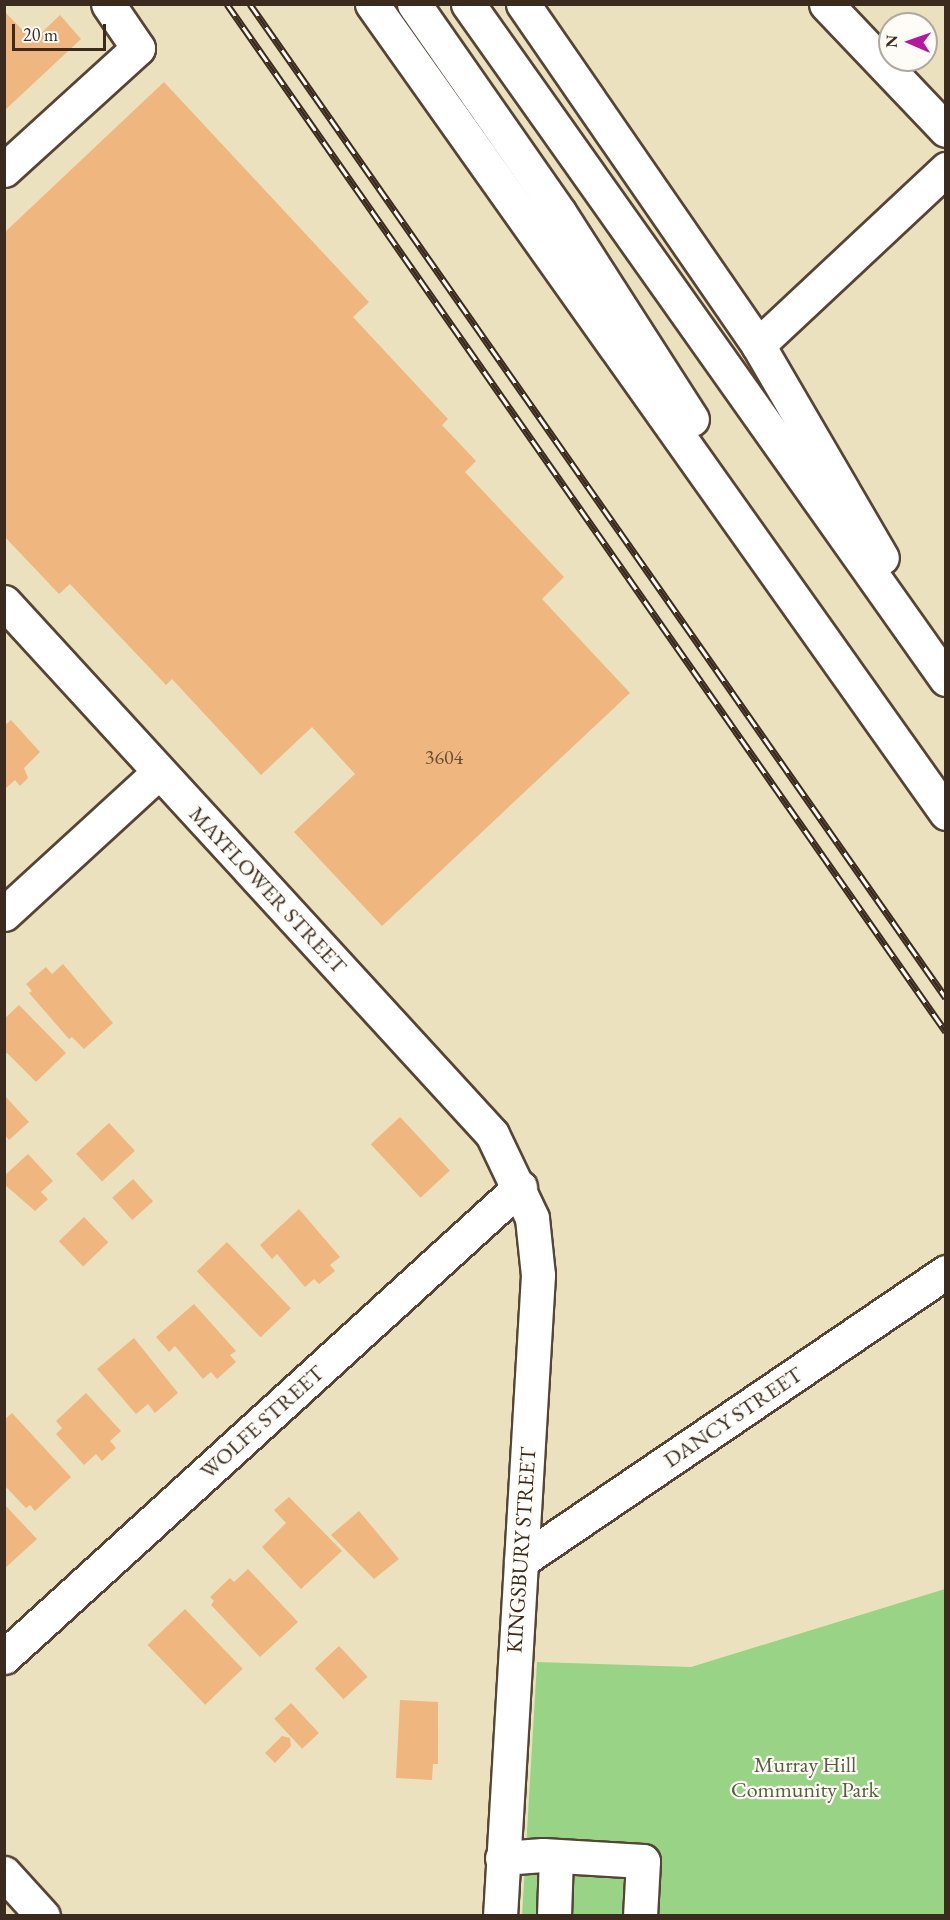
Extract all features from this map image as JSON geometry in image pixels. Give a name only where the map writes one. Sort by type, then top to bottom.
[{"type":"main road","points":[[4,170],[138,48],[108,4]]},
{"type":"main road","points":[[372,4],[939,803]]},
{"type":"main road","points":[[414,4],[559,212],[939,803]]},
{"type":"main road","points":[[468,4],[945,679]]},
{"type":"main road","points":[[523,4],[758,345],[945,665]]},
{"type":"main road","points":[[826,4],[945,130]]},
{"type":"main road","points":[[758,345],[945,169]]},
{"type":"main road","name":"MAYFLOWER STREET","points":[[4,603],[492,1134],[520,1186]]},
{"type":"main road","points":[[4,914],[159,772]]},
{"type":"main road","name":"KINGSBURY STREET","points":[[500,1916],[538,1275],[532,1218],[520,1186]]},
{"type":"main road","name":"WOLFE STREET","points":[[4,1657],[520,1186]]},
{"type":"main road","name":"DANCY STREET","points":[[521,1561],[945,1272]]},
{"type":"main road","points":[[554,1916],[556,1856]]},
{"type":"main road","points":[[502,1858],[556,1856],[643,1861],[640,1916]]},
{"type":"main road","points":[[4,1873],[44,1916]]},
{"type":"green space","name":"Murray Hill Community Park","points":[[945,1589],[945,1915],[522,1916],[537,1662],[691,1667]]},
{"type":"building","points":[[4,11],[33,41],[60,15],[81,39],[4,111]]},
{"type":"building","points":[[164,82],[369,302],[353,317],[448,419],[442,425],[476,461],[465,472],[564,577],[542,599],[630,693],[382,926],[294,832],[355,774],[312,727],[261,775],[172,679],[166,685],[70,584],[59,594],[4,536],[4,233]]},
{"type":"building","points":[[11,720],[40,752],[24,768],[28,778],[20,786],[15,780],[4,790],[4,726]]},
{"type":"building","points":[[63,964],[113,1023],[84,1049],[72,1037],[69,1039],[29,993],[32,991],[26,984],[46,967],[52,974]]},
{"type":"building","points":[[19,1005],[66,1053],[36,1082],[7,1053],[4,1056],[4,1019]]},
{"type":"building","points":[[4,1095],[29,1122],[9,1140],[4,1134]]},
{"type":"building","points":[[400,1117],[450,1170],[421,1198],[371,1144]]},
{"type":"building","points":[[109,1123],[135,1151],[102,1181],[76,1154]]},
{"type":"building","points":[[28,1154],[53,1181],[41,1192],[48,1199],[35,1211],[4,1184],[4,1176]]},
{"type":"building","points":[[133,1179],[153,1201],[132,1220],[112,1198]]},
{"type":"building","points":[[299,1209],[340,1257],[330,1265],[335,1271],[319,1284],[314,1279],[305,1287],[277,1254],[272,1259],[260,1245]]},
{"type":"building","points":[[84,1217],[108,1242],[83,1266],[59,1241]]},
{"type":"building","points":[[227,1242],[291,1308],[261,1337],[197,1271]]},
{"type":"building","points":[[194,1304],[236,1351],[230,1355],[236,1362],[217,1379],[211,1372],[203,1379],[175,1346],[169,1352],[156,1337]]},
{"type":"building","points":[[134,1338],[178,1393],[155,1413],[148,1404],[136,1414],[97,1369]]},
{"type":"building","points":[[86,1393],[121,1431],[110,1441],[116,1448],[102,1461],[96,1454],[84,1465],[56,1434],[62,1428],[56,1421]]},
{"type":"building","points":[[12,1413],[71,1477],[35,1511],[30,1505],[26,1508],[4,1485],[4,1420]]},
{"type":"building","points":[[289,1497],[342,1551],[301,1589],[262,1547],[286,1523],[274,1510]]},
{"type":"building","points":[[4,1504],[37,1539],[4,1569]]},
{"type":"building","points":[[359,1511],[399,1559],[374,1579],[331,1535]]},
{"type":"building","points":[[248,1569],[298,1622],[260,1657],[211,1605],[214,1601],[210,1597],[230,1578],[234,1582]]},
{"type":"building","points":[[185,1609],[243,1669],[205,1705],[148,1645]]},
{"type":"building","points":[[339,1646],[368,1677],[344,1699],[315,1669]]},
{"type":"building","points":[[400,1700],[438,1702],[438,1764],[433,1764],[432,1780],[396,1778]]},
{"type":"building","points":[[291,1703],[319,1733],[302,1749],[274,1719]]},
{"type":"building","points":[[282,1736],[290,1738],[291,1746],[275,1763],[265,1753]]},
{"type":"railway","points":[[227,4],[946,1032]]},
{"type":"railway","points":[[250,4],[946,998]]}]
